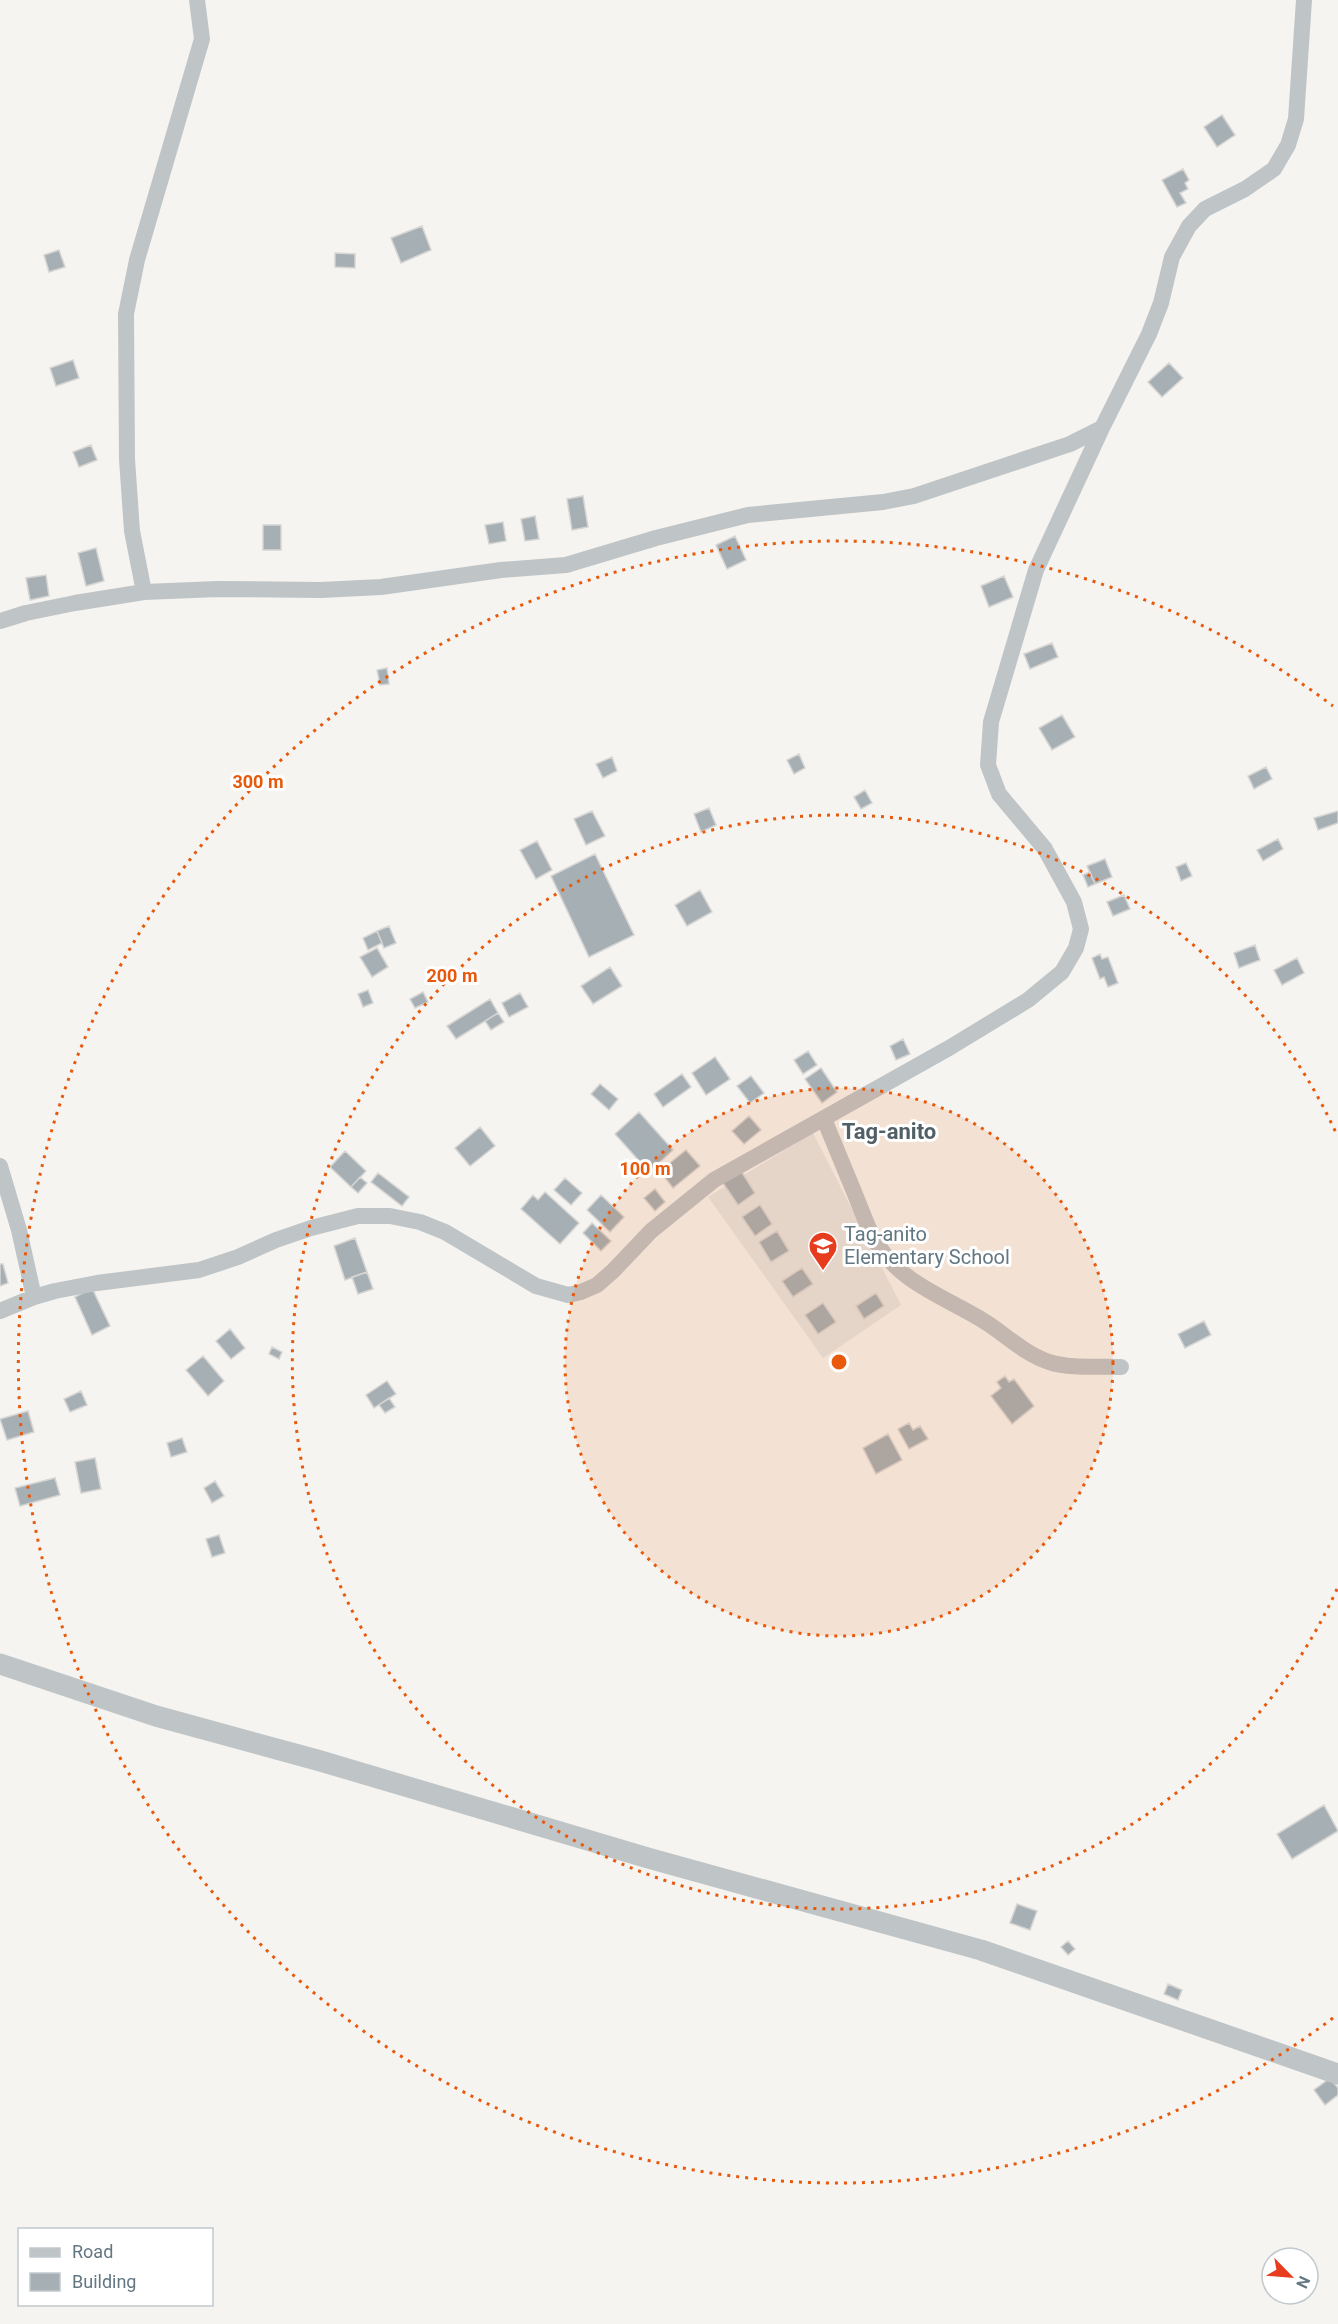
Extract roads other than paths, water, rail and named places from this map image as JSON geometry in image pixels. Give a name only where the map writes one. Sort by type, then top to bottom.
[{"type":"street","points":[[144,592],[132,531],[127,459],[126,314],[137,260],[202,39],[197,0]]},
{"type":"street","points":[[0,1311],[34,1297],[88,1285],[199,1270],[311,1228],[358,1216],[390,1215],[420,1222],[445,1232],[536,1286],[568,1295],[597,1285],[635,1250],[651,1231],[714,1180],[949,1048],[1028,1000],[1062,972],[1076,948],[1082,929],[1074,902],[1045,849],[999,794],[988,765],[991,722],[1036,570],[1149,334],[1161,303],[1172,257],[1189,226],[1205,210],[1245,189],[1274,169],[1288,145],[1296,118],[1304,0]]},
{"type":"street","points":[[0,621],[55,607],[144,592],[381,587],[501,570],[566,565],[656,538],[748,515],[883,502],[914,496],[1070,444],[1102,428]]},
{"type":"street","points":[[824,1119],[870,1232],[882,1252],[899,1271],[918,1285],[990,1324],[1028,1352],[1047,1361],[1064,1365],[1121,1367]]},
{"type":"street","points":[[0,1166],[19,1230],[34,1297]]},
{"type":"street","points":[[0,1664],[156,1716],[317,1760],[648,1858],[981,1950],[1338,2074]]},
{"type":"place","name":"Tag-anito Elementary School","points":[[823,1272]]},
{"type":"district","name":"Tag-anito","points":[[889,1131]]}]
